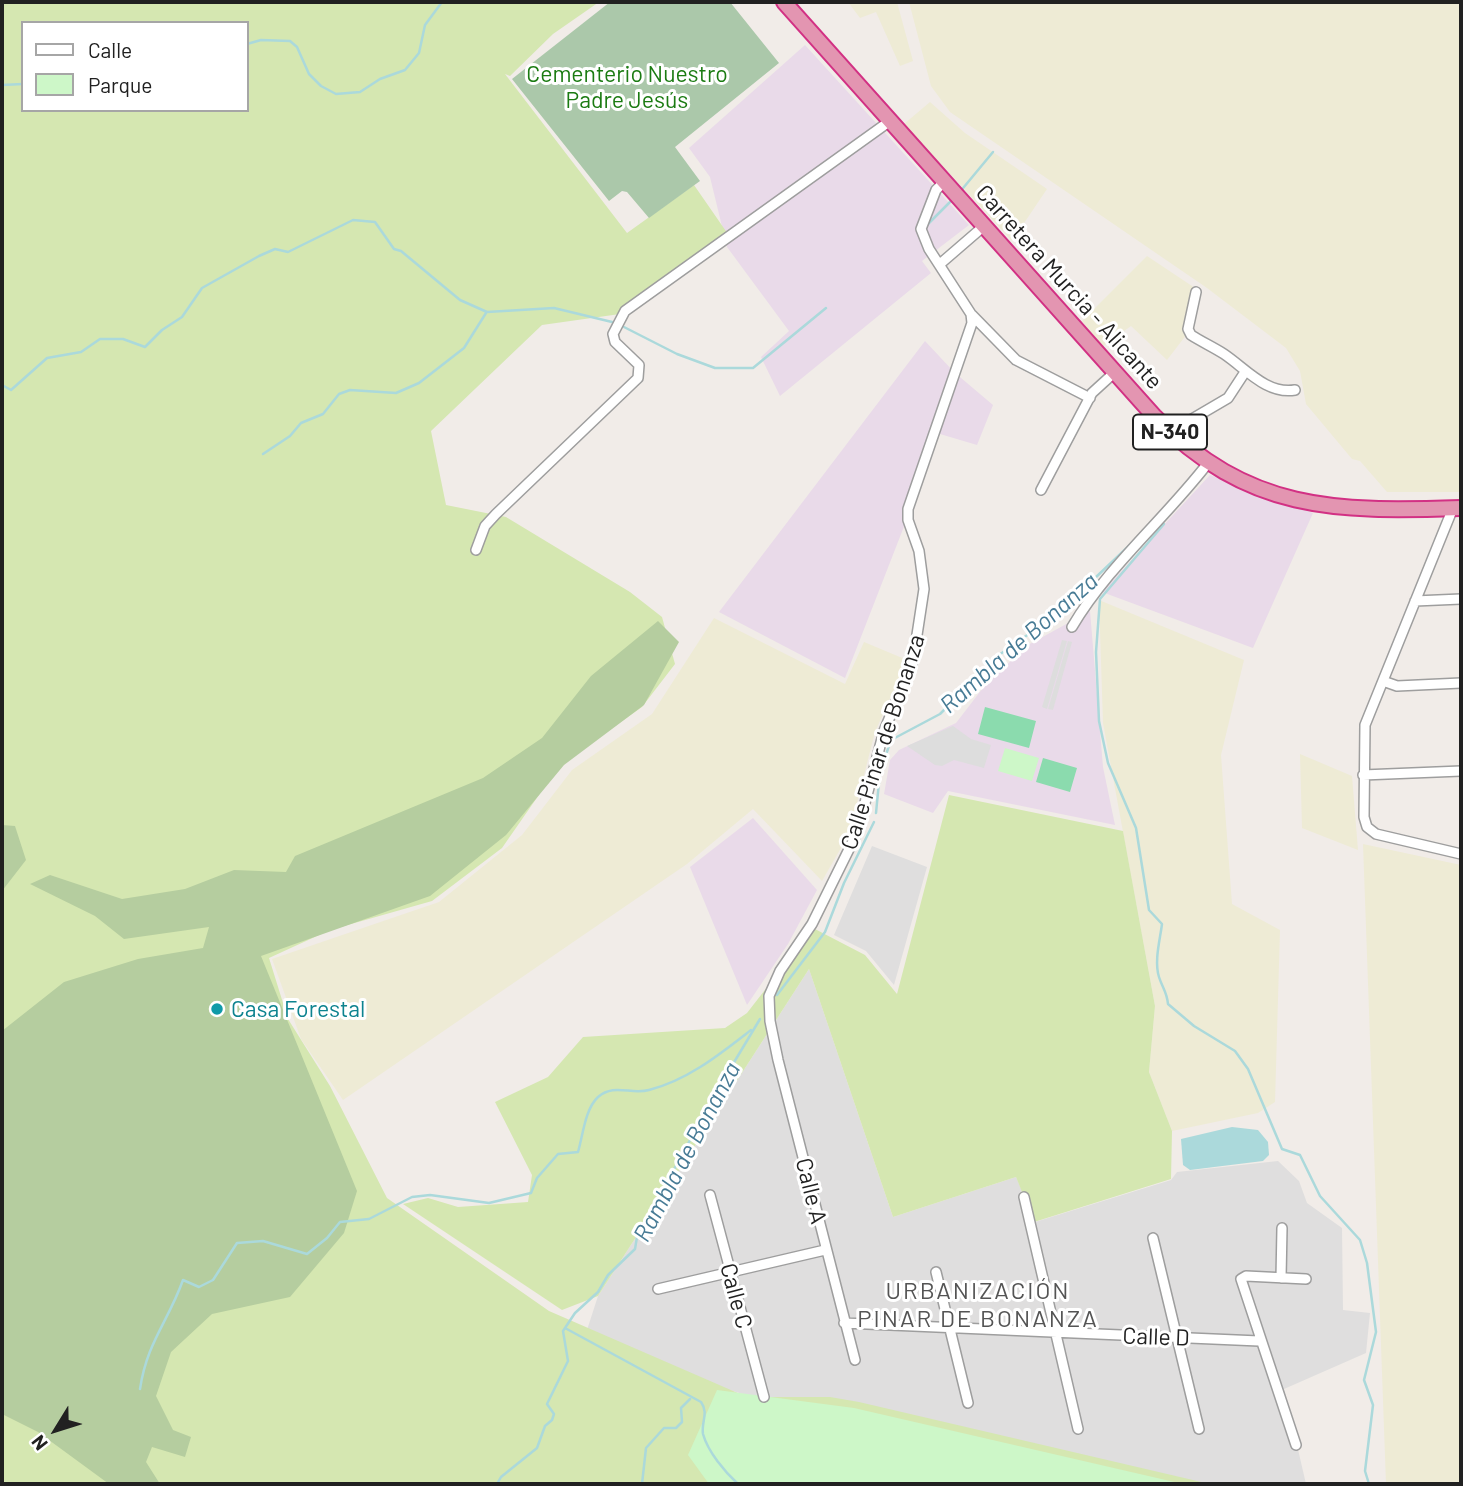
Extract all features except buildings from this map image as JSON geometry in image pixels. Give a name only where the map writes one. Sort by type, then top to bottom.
[{"type":"highway","name":"Carretera Murcia - Alicante","points":[[784,2],[1170,432],[1208,463],[1267,492],[1339,509],[1457,508]]},
{"type":"street","points":[[476,550],[485,526],[496,514],[638,378],[639,365],[615,342],[613,334],[625,311],[890,121]]},
{"type":"street","points":[[947,185],[936,190],[921,229],[923,238],[971,314],[1016,360],[1090,398]]},
{"type":"street","points":[[940,264],[984,226]]},
{"type":"street","points":[[1196,292],[1189,332],[1233,359],[1245,372],[1275,387],[1296,390]]},
{"type":"street","name":"Calle Pinar de Bonanza","points":[[770,1021],[768,1005],[772,985],[813,923],[858,833],[884,731],[914,661],[924,589],[919,551],[908,520],[908,509],[970,332],[971,314]]},
{"type":"street","points":[[1041,490],[1090,398],[1115,372]]},
{"type":"street","points":[[1170,432],[1228,398],[1245,372]]},
{"type":"street","points":[[1072,627],[1091,596],[1208,463]]},
{"type":"street","points":[[1457,508],[1415,601],[1365,725],[1363,775],[1364,817],[1367,827],[1376,834],[1461,854]]},
{"type":"street","points":[[1415,601],[1461,599]]},
{"type":"street","points":[[1383,681],[1397,686],[1461,683]]},
{"type":"street","points":[[1363,775],[1461,771]]},
{"type":"street","name":"Calle A","points":[[770,1021],[825,1250],[855,1360]]},
{"type":"street","name":"Calle C","points":[[710,1195],[764,1397]]},
{"type":"street","points":[[1024,1198],[1078,1429]]},
{"type":"street","points":[[1282,1227],[1282,1278]]},
{"type":"street","points":[[1153,1238],[1199,1429]]},
{"type":"street","points":[[658,1289],[825,1250]]},
{"type":"street","points":[[936,1272],[968,1403]]},
{"type":"street","points":[[1296,1445],[1259,1341],[1241,1279],[1246,1276],[1306,1279]]},
{"type":"street","name":"Calle D","points":[[844,1323],[1259,1341]]},
{"type":"shaded area","points":[[848,2],[897,2],[913,61],[900,66],[876,12],[860,18]]},
{"type":"shaded area","points":[[909,2],[1461,2],[1461,492],[1387,492],[1360,461],[1352,459],[1306,404],[1300,371],[1286,348],[1207,288],[950,112],[931,86]]},
{"type":"shaded area","points":[[805,45],[969,225],[922,261],[931,273],[780,396],[761,357],[789,331],[727,247],[710,177],[689,148]]},
{"type":"shaded area","points":[[930,102],[965,133],[1047,189],[1012,241],[904,124]]},
{"type":"shaded area","points":[[1147,256],[1195,288],[1187,334],[1167,360],[1131,326],[1102,347],[1082,321]]},
{"type":"shaded area","points":[[925,341],[954,372],[993,405],[977,445],[940,434],[845,678],[719,612]]},
{"type":"shaded area","points":[[1210,475],[1313,513],[1253,648],[1102,592]]},
{"type":"shaded area","points":[[1099,600],[1244,660],[1221,755],[1232,904],[1280,930],[1275,1102],[1258,1113],[1172,1131],[1149,1072],[1155,1006],[1103,723]]},
{"type":"shaded area","points":[[1090,611],[1103,767],[1115,825],[948,791],[933,813],[884,794],[890,760],[899,750],[956,723],[986,684],[1028,645]]},
{"type":"shaded area","points":[[714,618],[845,684],[864,642],[907,660],[875,732],[849,834],[822,881],[753,809],[687,864],[343,1100],[301,1039],[272,959],[439,902],[522,835],[572,770],[652,714]]},
{"type":"shaded area","points":[[1062,640],[1067,641],[1047,709],[1042,707]]},
{"type":"shaded area","points":[[1068,641],[1072,642],[1053,710],[1048,709]]},
{"type":"shaded area","points":[[953,726],[971,739],[991,745],[984,768],[954,760],[942,766],[935,765],[907,746]]},
{"type":"shaded area","points":[[1300,754],[1352,776],[1358,850],[1302,828]]},
{"type":"shaded area","points":[[753,818],[817,890],[788,944],[747,1005],[690,867]]},
{"type":"shaded area","points":[[1363,844],[1461,865],[1461,1484],[1386,1484]]},
{"type":"shaded area","points":[[872,846],[927,867],[894,985],[866,951],[834,935]]},
{"type":"shaded area","points":[[809,969],[893,1217],[1016,1177],[1035,1222],[1171,1180],[1177,1172],[1278,1161],[1299,1181],[1307,1203],[1342,1228],[1343,1310],[1370,1313],[1366,1353],[1284,1389],[1306,1484],[1208,1484],[760,1399],[705,1383],[587,1330],[598,1296]]},
{"type":"green space","points":[[2,2],[599,2],[553,34],[510,76],[505,74],[627,233],[694,185],[730,237],[620,314],[542,325],[431,431],[446,505],[506,517],[630,592],[662,617],[675,664],[642,707],[559,766],[502,848],[432,901],[330,930],[269,958],[288,1019],[330,1086],[387,1198],[549,1311],[747,1397],[830,1397],[859,1402],[1210,1484],[2,1484]]},
{"type":"green space","name":"Cementerio Nuestro Padre Jesús","points":[[610,2],[730,2],[779,63],[675,147],[700,181],[649,218],[627,192],[622,191],[609,201],[512,79]]},
{"type":"green space","points":[[658,621],[679,642],[644,705],[564,765],[506,835],[430,896],[261,956],[357,1191],[344,1233],[290,1297],[212,1314],[171,1352],[156,1396],[173,1430],[191,1437],[185,1457],[152,1447],[146,1462],[160,1484],[109,1484],[38,1432],[2,1414],[2,1031],[64,982],[138,959],[203,948],[209,927],[124,939],[95,916],[30,884],[50,875],[122,899],[185,889],[234,870],[286,872],[295,856],[483,778],[542,738],[591,676]]},
{"type":"green space","points":[[985,707],[1036,721],[1029,748],[978,734]]},
{"type":"green space","points":[[1005,748],[1039,758],[1032,781],[998,771]]},
{"type":"green space","points":[[1043,758],[1077,768],[1070,792],[1036,782]]},
{"type":"green space","points":[[949,795],[1123,831],[1155,1006],[1149,1072],[1172,1131],[1171,1179],[1034,1222],[1016,1177],[893,1217],[809,969],[598,1296],[562,1310],[403,1204],[428,1198],[458,1207],[528,1202],[532,1175],[495,1102],[548,1077],[583,1037],[725,1028],[747,1013],[813,928],[865,955],[897,994]]},
{"type":"green space","points":[[2,825],[15,826],[26,860],[2,891]]},
{"type":"green space","points":[[717,1390],[854,1408],[1183,1484],[709,1484],[688,1455]]},
{"type":"water","points":[[1232,1127],[1258,1130],[1268,1142],[1269,1155],[1263,1161],[1190,1170],[1183,1165],[1181,1139]]},
{"type":"waterway","points":[[248,44],[261,40],[290,41],[297,47],[309,74],[321,86],[336,94],[360,92],[380,79],[405,70],[419,53],[425,25],[442,2]]},
{"type":"waterway","points":[[2,85],[21,84]]},
{"type":"waterway","points":[[959,193],[993,152]]},
{"type":"waterway","points":[[925,227],[952,200]]},
{"type":"waterway","points":[[2,385],[11,390],[47,358],[81,352],[100,339],[123,339],[145,347],[162,330],[182,317],[202,288],[259,256],[275,249],[288,252],[353,220],[375,222],[394,249],[401,251],[460,300],[487,312],[554,308],[612,322]]},
{"type":"waterway","points":[[622,326],[677,354],[715,368],[753,368],[826,308]]},
{"type":"waterway","points":[[263,454],[290,436],[301,423],[323,414],[339,394],[350,390],[396,393],[419,383],[464,348],[486,313]]},
{"type":"waterway","points":[[1164,524],[1100,599],[1096,652],[1099,721],[1108,763],[1136,828],[1149,910],[1162,924],[1157,964],[1168,1004],[1194,1026],[1235,1051],[1248,1069],[1282,1149],[1300,1155],[1320,1196],[1360,1240],[1367,1263],[1376,1332],[1364,1380],[1373,1405],[1365,1471],[1369,1484]]},
{"type":"waterway","name":"Rambla de Bonanza","points":[[876,813],[880,772],[891,740],[940,714],[999,655],[1057,614],[1133,542]]},
{"type":"waterway","name":"Rambla de Bonanza","points":[[777,995],[825,932],[844,883],[874,822]]},
{"type":"waterway","name":"Rambla de Bonanza","points":[[497,1484],[501,1477],[537,1448],[545,1426],[552,1420],[554,1414],[547,1404],[568,1361],[563,1331],[575,1313],[598,1292],[608,1275],[635,1249],[637,1237],[718,1089],[760,1019]]},
{"type":"waterway","points":[[140,1389],[153,1345],[183,1280],[199,1287],[213,1280],[237,1243],[263,1241],[307,1254],[327,1238],[340,1222],[369,1219],[412,1197],[430,1195],[489,1203],[531,1193],[537,1178],[558,1154],[578,1152],[587,1115],[598,1097],[616,1090],[649,1090],[677,1080],[703,1065],[751,1030]]},
{"type":"waterway","points":[[565,1328],[701,1402],[705,1414],[705,1441],[738,1484]]},
{"type":"waterway","points":[[642,1484],[646,1448],[664,1428],[676,1428],[682,1422],[681,1408],[690,1399]]},
{"type":"place","name":"Casa Forestal","points":[[217,1009]]},
{"type":"district","name":"URBANIZACIÓN PINAR DE BONANZA","points":[[978,1305]]}]
